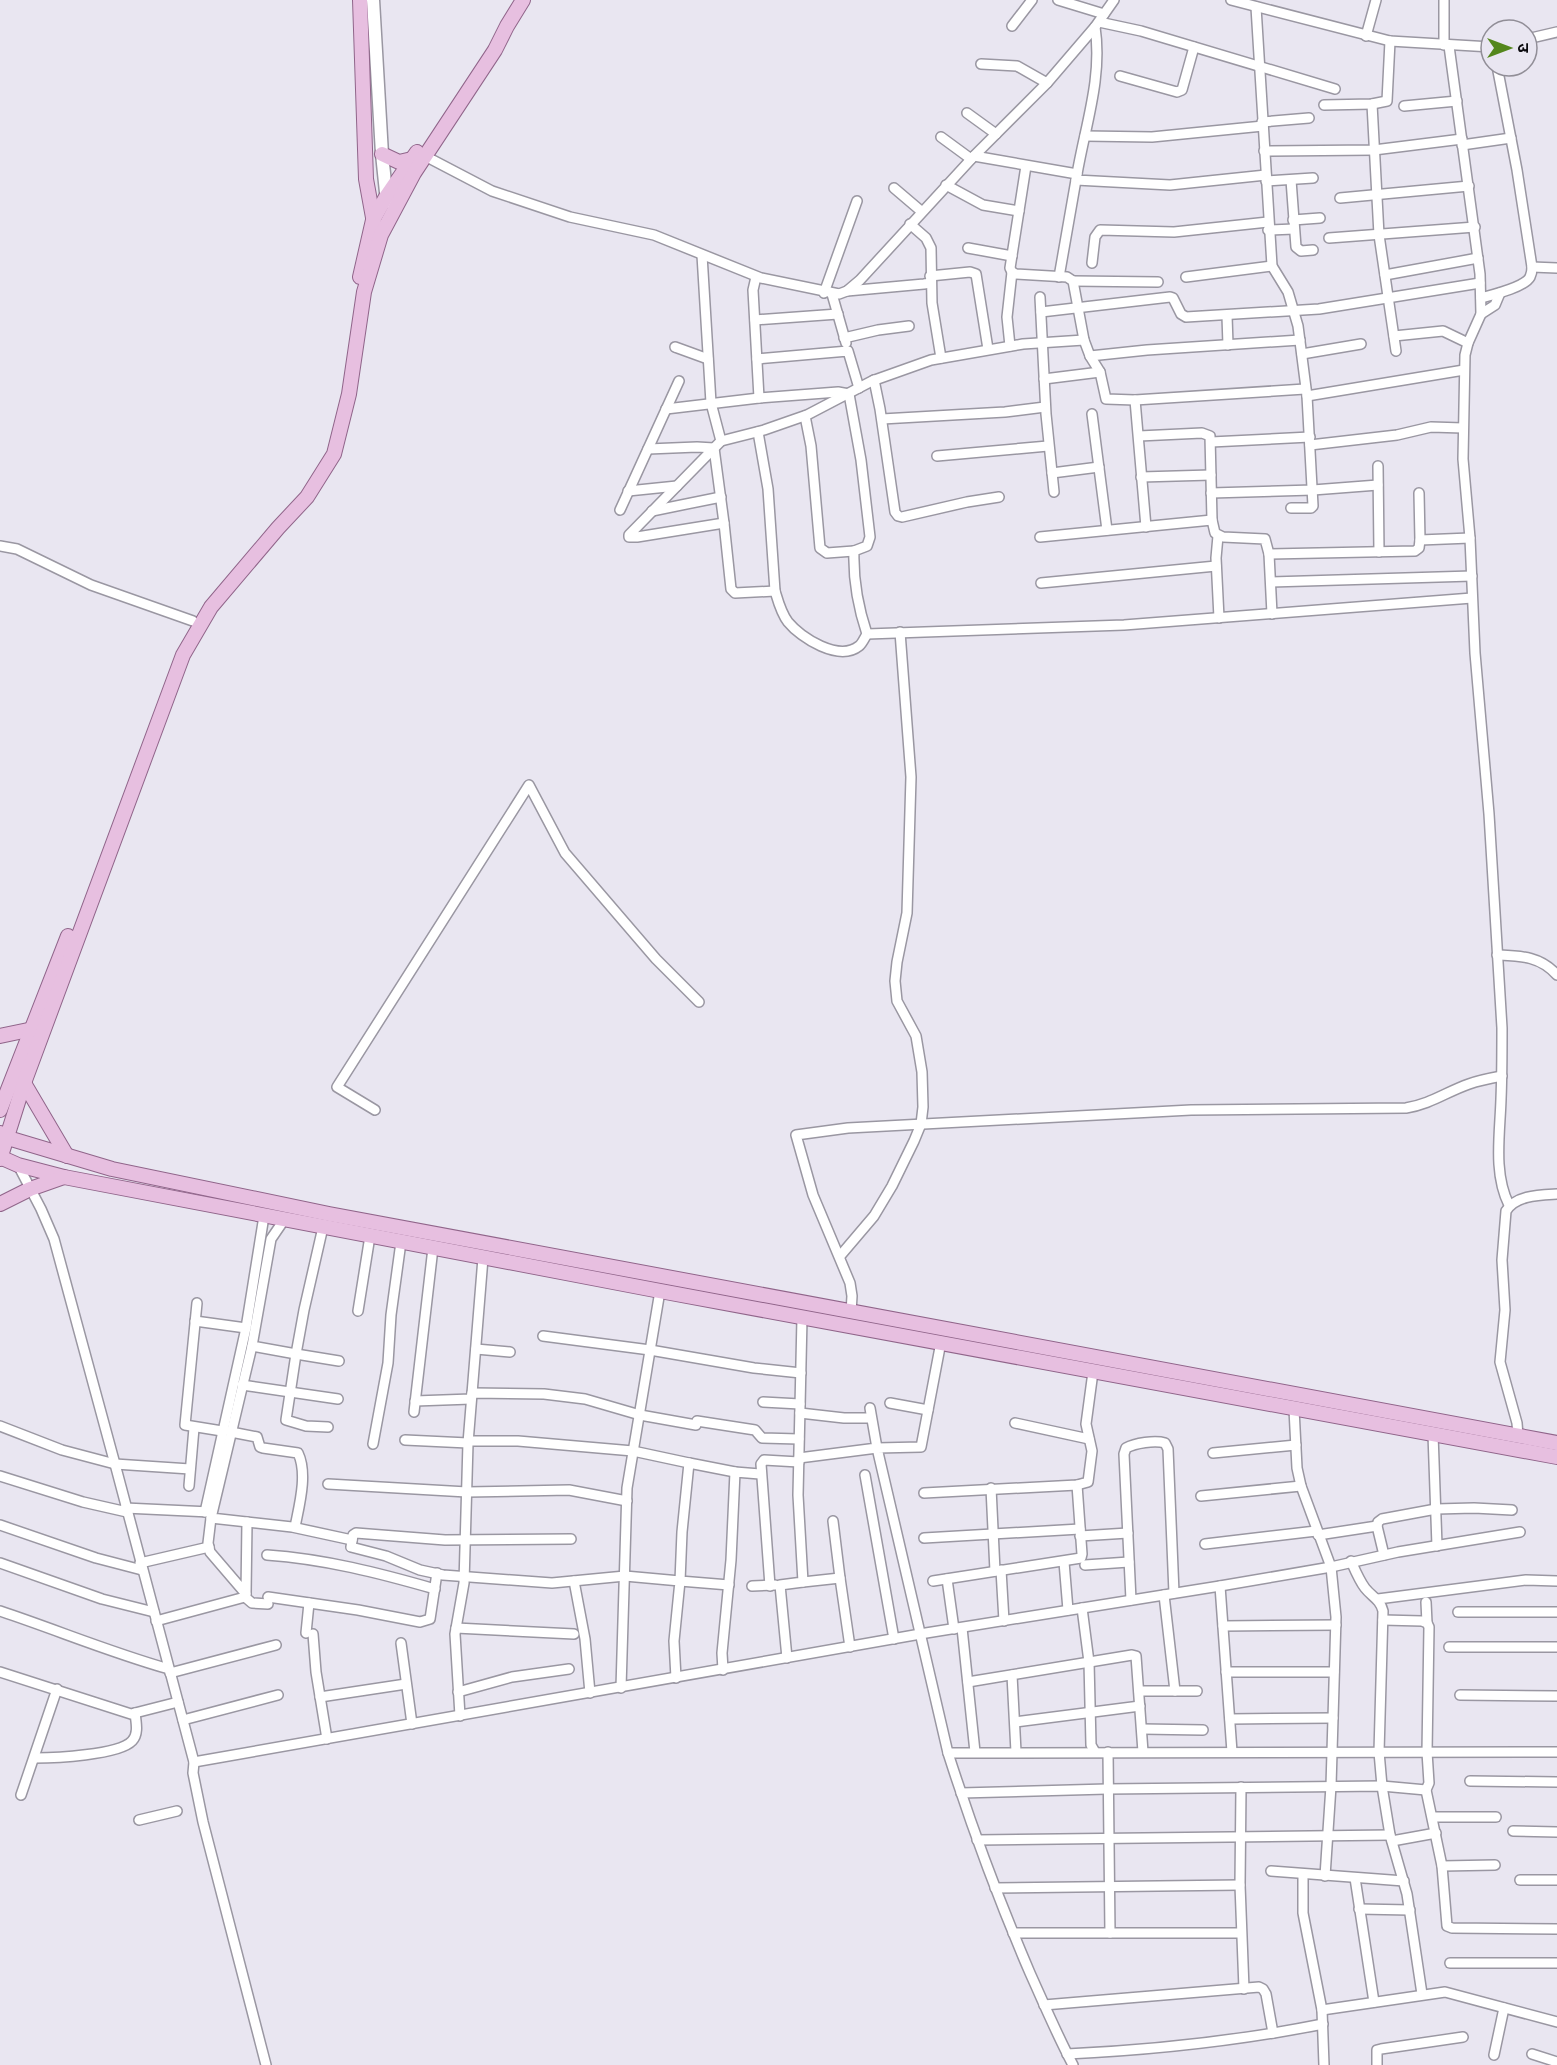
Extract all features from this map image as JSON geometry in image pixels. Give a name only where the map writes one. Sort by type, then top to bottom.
[{"type":"main road","points":[[360,0],[366,179],[373,220],[381,235]]},
{"type":"main road","points":[[373,0],[382,154],[386,197],[392,215]]},
{"type":"main road","points":[[0,1110],[33,1029],[140,744],[187,631],[221,581],[296,496],[317,467],[330,438],[337,420],[356,295],[373,220],[386,197],[419,157],[495,50],[523,0]]},
{"type":"main road","points":[[382,154],[399,162],[419,157]]},
{"type":"main road","points":[[419,157],[381,235],[364,292],[349,394],[334,454],[307,497],[211,607],[183,655],[4,1136],[0,1158],[64,1177],[264,1216],[1557,1457]]},
{"type":"main road","points":[[0,1036],[33,1029]]},
{"type":"main road","points":[[24,1083],[68,1156]]},
{"type":"main road","points":[[4,1136],[112,1169],[329,1214],[1557,1443]]},
{"type":"main road","points":[[0,1204],[30,1189],[64,1177]]},
{"type":"street","points":[[1012,26],[1032,0]]},
{"type":"street","points":[[1058,0],[1099,21],[1141,31],[1335,89]]},
{"type":"street","points":[[847,291],[860,280],[972,157],[1047,82],[1114,0]]},
{"type":"street","points":[[1231,0],[1390,41],[1479,47]]},
{"type":"street","points":[[1366,36],[1376,0]]},
{"type":"street","points":[[1444,0],[1446,46],[1457,101],[1475,227],[1481,298],[1481,314],[1468,343],[1464,370],[1463,459],[1470,538],[1475,653],[1490,814],[1502,1028],[1499,1166],[1501,1184],[1509,1205]]},
{"type":"street","points":[[1256,7],[1272,266],[1288,292],[1295,312],[1302,354],[1310,441],[1313,506],[1311,508],[1292,508]]},
{"type":"street","points":[[1059,277],[1095,88],[1099,21]]},
{"type":"street","points":[[1539,36],[1557,32]]},
{"type":"street","points":[[1324,105],[1372,104],[1387,101],[1390,41]]},
{"type":"street","points":[[1120,76],[1177,92],[1182,90],[1194,47]]},
{"type":"street","points":[[981,64],[1017,66],[1047,82]]},
{"type":"street","points":[[1481,298],[1500,293],[1527,280],[1531,276],[1532,267],[1499,78]]},
{"type":"street","points":[[1404,106],[1457,101]]},
{"type":"street","points":[[1372,104],[1379,235],[1396,351]]},
{"type":"street","points":[[967,113],[996,134]]},
{"type":"street","points":[[1085,136],[1152,137],[1309,118]]},
{"type":"street","points":[[941,137],[972,157],[1077,177],[1170,185],[1266,178],[1291,180],[1312,178]]},
{"type":"street","points":[[1264,150],[1374,150],[1511,138]]},
{"type":"street","points":[[419,157],[492,191],[570,217],[654,235],[756,276],[828,294],[924,284],[930,283],[930,278]]},
{"type":"street","points":[[1010,346],[1007,317],[1012,272],[1010,268],[1026,166]]},
{"type":"street","points":[[1291,180],[1296,247],[1298,250],[1313,250]]},
{"type":"street","points":[[946,185],[983,205],[1019,211]]},
{"type":"street","points":[[1340,198],[1469,186]]},
{"type":"street","points":[[894,188],[921,211]]},
{"type":"street","points":[[857,201],[828,294],[838,314],[859,388]]},
{"type":"street","points":[[1092,263],[1095,237],[1100,230],[1185,232],[1294,225],[1320,218]]},
{"type":"street","points":[[910,224],[929,242],[931,248],[932,303],[941,358]]},
{"type":"street","points":[[1329,238],[1475,227]]},
{"type":"street","points":[[968,248],[1012,256]]},
{"type":"street","points":[[702,255],[711,403],[731,589],[735,593],[775,591]]},
{"type":"street","points":[[1385,275],[1478,258]]},
{"type":"street","points":[[1186,277],[1272,266]]},
{"type":"street","points":[[1532,267],[1557,268]]},
{"type":"street","points":[[930,278],[970,272],[976,274],[988,349]]},
{"type":"street","points":[[1012,272],[1067,278],[1073,281],[1158,282]]},
{"type":"street","points":[[756,276],[753,290],[759,398]]},
{"type":"street","points":[[1073,281],[1084,340],[1100,372],[1106,399],[1135,400],[1306,393],[1464,370]]},
{"type":"street","points":[[1041,312],[1170,297],[1173,298],[1181,314],[1186,317],[1295,312],[1480,283]]},
{"type":"street","points":[[1481,314],[1495,305],[1500,293]]},
{"type":"street","points":[[1040,297],[1045,407],[1054,492]]},
{"type":"street","points":[[755,320],[838,314]]},
{"type":"street","points":[[1227,316],[1228,345]]},
{"type":"street","points":[[844,338],[909,326]]},
{"type":"street","points":[[1394,336],[1443,331],[1468,343]]},
{"type":"street","points":[[648,448],[717,445],[805,416],[874,380],[931,360],[1010,346],[1084,340]]},
{"type":"street","points":[[1090,356],[1300,340]]},
{"type":"street","points":[[1302,354],[1361,344]]},
{"type":"street","points":[[675,347],[708,359]]},
{"type":"street","points":[[757,359],[848,351]]},
{"type":"street","points":[[1044,379],[1100,372]]},
{"type":"street","points":[[874,380],[895,512],[898,516],[999,497]]},
{"type":"street","points":[[620,510],[679,381]]},
{"type":"street","points":[[666,409],[759,398],[838,392],[849,394]]},
{"type":"street","points":[[805,416],[811,446],[820,548],[827,553],[854,551],[867,546],[870,537],[861,460],[849,394]]},
{"type":"street","points":[[1135,400],[1146,527]]},
{"type":"street","points":[[882,419],[1005,412],[1045,407]]},
{"type":"street","points":[[1092,414],[1107,530]]},
{"type":"street","points":[[1211,442],[1310,441],[1397,435],[1431,427],[1463,428]]},
{"type":"street","points":[[758,432],[768,489],[775,591],[786,620],[802,636],[830,649],[846,651],[859,646],[867,634]]},
{"type":"street","points":[[1139,436],[1207,433],[1210,436],[1212,520],[1218,536],[1216,566],[1219,618]]},
{"type":"street","points":[[717,445],[630,532],[629,537],[724,523]]},
{"type":"street","points":[[937,456],[1048,446]]},
{"type":"street","points":[[1378,466],[1379,552]]},
{"type":"street","points":[[1052,473],[1099,467]]},
{"type":"street","points":[[1141,477],[1211,475]]},
{"type":"street","points":[[1211,493],[1313,490],[1378,485]]},
{"type":"street","points":[[628,491],[677,486]]},
{"type":"street","points":[[1269,554],[1416,551],[1420,540],[1419,493]]},
{"type":"street","points":[[651,512],[721,497]]},
{"type":"street","points":[[1040,537],[1212,520]]},
{"type":"street","points":[[1218,536],[1265,539],[1269,554],[1272,614]]},
{"type":"street","points":[[1420,540],[1470,538]]},
{"type":"street","points":[[0,546],[17,549],[91,585],[193,621]]},
{"type":"street","points":[[854,551],[854,570],[860,611],[867,634]]},
{"type":"street","points":[[1041,583],[1216,566]]},
{"type":"street","points":[[1270,582],[1472,576]]},
{"type":"street","points":[[867,634],[1124,625],[1472,598]]},
{"type":"street","points":[[840,1256],[874,1216],[892,1186],[921,1124],[923,1107],[920,1056],[916,1036],[897,1001],[895,981],[907,913],[910,876],[911,777],[900,632]]},
{"type":"street","points":[[375,1110],[337,1087],[529,785],[565,853],[656,959],[699,1002]]},
{"type":"street","points":[[1497,955],[1539,960],[1548,965],[1557,975]]},
{"type":"street","points":[[851,1312],[850,1283],[813,1195],[796,1135],[848,1128],[1191,1110],[1406,1108],[1436,1101],[1470,1083],[1502,1076]]},
{"type":"street","points":[[18,1165],[54,1239],[194,1762],[193,1773],[203,1822],[266,2065]]},
{"type":"street","points":[[1518,1436],[1517,1423],[1500,1362],[1505,1310],[1502,1241],[1506,1211],[1509,1205],[1530,1197],[1557,1194]]},
{"type":"street","points":[[264,1216],[246,1328],[209,1514],[210,1552],[252,1603],[268,1601],[309,1603],[420,1622],[430,1619],[437,1573]]},
{"type":"street","points":[[225,1436],[252,1346],[271,1239],[285,1220]]},
{"type":"street","points":[[323,1227],[304,1310],[286,1420],[306,1426],[328,1427]]},
{"type":"street","points":[[358,1311],[370,1236]]},
{"type":"street","points":[[373,1444],[388,1363],[391,1315],[401,1242]]},
{"type":"street","points":[[414,1412],[433,1248]]},
{"type":"street","points":[[460,1716],[456,1628],[465,1576],[468,1442],[483,1258]]},
{"type":"street","points":[[621,1688],[627,1501],[633,1451],[660,1291]]},
{"type":"street","points":[[197,1303],[184,1422],[187,1427],[225,1436],[257,1437],[260,1447],[298,1453],[301,1462],[301,1477],[295,1527]]},
{"type":"street","points":[[802,1318],[798,1495],[803,1582]]},
{"type":"street","points":[[195,1322],[246,1328]]},
{"type":"street","points":[[543,1336],[801,1373]]},
{"type":"street","points":[[787,1658],[760,1474],[761,1464],[764,1460],[799,1460],[877,1448],[921,1447],[941,1342]]},
{"type":"street","points":[[252,1346],[339,1361]]},
{"type":"street","points":[[476,1349],[510,1352]]},
{"type":"street","points":[[924,1494],[991,1488],[1084,1484],[1090,1476],[1092,1451],[1086,1424],[1094,1372]]},
{"type":"street","points":[[242,1385],[338,1399]]},
{"type":"street","points":[[415,1401],[471,1399],[472,1393]]},
{"type":"street","points":[[472,1393],[544,1394],[574,1398],[640,1415],[755,1430],[762,1438],[800,1439]]},
{"type":"street","points":[[764,1402],[844,1418],[871,1413],[877,1448],[948,1753],[977,1840],[1013,1933],[1073,2065]]},
{"type":"street","points":[[890,1403],[928,1410]]},
{"type":"street","points":[[1294,1409],[1301,1486],[1331,1567],[1336,1625],[1331,1786],[1325,1876]]},
{"type":"street","points":[[1016,1423],[1089,1439]]},
{"type":"street","points":[[0,1426],[62,1450],[115,1464],[190,1469]]},
{"type":"street","points":[[189,1486],[194,1428]]},
{"type":"street","points":[[1433,1434],[1437,1546]]},
{"type":"street","points":[[405,1440],[518,1442],[633,1451],[735,1472],[760,1474]]},
{"type":"street","points":[[1131,1600],[1125,1448],[1160,1442],[1165,1443],[1168,1449],[1169,1594],[1175,1691]]},
{"type":"street","points":[[1213,1453],[1296,1446]]},
{"type":"street","points":[[676,1678],[674,1641],[689,1463]]},
{"type":"street","points":[[723,1670],[722,1653],[729,1585],[735,1472]]},
{"type":"street","points":[[866,1475],[894,1639]]},
{"type":"street","points":[[0,1476],[83,1502],[126,1510],[209,1514],[247,1522],[295,1527],[386,1556],[420,1570],[437,1573],[552,1583],[625,1576],[729,1585]]},
{"type":"street","points":[[328,1484],[467,1492],[569,1490],[627,1501]]},
{"type":"street","points":[[933,1581],[1081,1558],[1077,1485]]},
{"type":"street","points":[[1201,1496],[1301,1486]]},
{"type":"street","points":[[991,1488],[993,1533],[1004,1621]]},
{"type":"street","points":[[1384,1555],[1377,1526],[1382,1519],[1436,1509],[1512,1510]]},
{"type":"street","points":[[833,1521],[850,1647]]},
{"type":"street","points":[[246,1596],[247,1522]]},
{"type":"street","points":[[0,1525],[108,1562],[141,1567],[209,1547]]},
{"type":"street","points":[[1205,1544],[1377,1526]]},
{"type":"street","points":[[194,1762],[920,1634],[1331,1567],[1351,1561],[1520,1532]]},
{"type":"street","points":[[347,1565],[351,1544],[356,1533],[465,1540],[571,1539]]},
{"type":"street","points":[[924,1538],[993,1533],[1128,1533]]},
{"type":"street","points":[[267,1555],[309,1558],[347,1565],[435,1589]]},
{"type":"street","points":[[1351,1561],[1366,1590],[1381,1604],[1383,1620],[1379,1752],[1382,1786],[1391,1838],[1410,1910],[1422,1994]]},
{"type":"street","points":[[1064,1562],[1068,1610]]},
{"type":"street","points":[[1084,1565],[1129,1562]]},
{"type":"street","points":[[0,1563],[155,1617],[246,1596]]},
{"type":"street","points":[[752,1586],[840,1578]]},
{"type":"street","points":[[947,1579],[968,1682],[975,1752]]},
{"type":"street","points":[[1378,1599],[1526,1580],[1557,1581]]},
{"type":"street","points":[[574,1581],[585,1639],[590,1693]]},
{"type":"street","points":[[1220,1586],[1232,1752]]},
{"type":"street","points":[[1426,1602],[1429,1627],[1427,1752],[1429,1783],[1426,1790],[1443,1866],[1447,1926],[1452,1928],[1557,1929]]},
{"type":"street","points":[[309,1603],[310,1633],[327,1739]]},
{"type":"street","points":[[1082,1608],[1089,1662],[1091,1745],[1095,1752]]},
{"type":"street","points":[[0,1611],[169,1671],[276,1644]]},
{"type":"street","points":[[1458,1612],[1557,1612]]},
{"type":"street","points":[[1383,1620],[1427,1623]]},
{"type":"street","points":[[1223,1626],[1336,1625]]},
{"type":"street","points":[[456,1628],[574,1635]]},
{"type":"street","points":[[401,1643],[412,1724]]},
{"type":"street","points":[[1449,1647],[1557,1647]]},
{"type":"street","points":[[968,1682],[1136,1656],[1143,1752]]},
{"type":"street","points":[[458,1692],[512,1677],[569,1669]]},
{"type":"street","points":[[0,1672],[131,1714],[178,1702]]},
{"type":"street","points":[[1226,1672],[1335,1672]]},
{"type":"street","points":[[1012,1675],[1016,1752]]},
{"type":"street","points":[[320,1696],[406,1684]]},
{"type":"street","points":[[21,1795],[57,1689]]},
{"type":"street","points":[[1139,1691],[1197,1691]]},
{"type":"street","points":[[183,1720],[278,1695]]},
{"type":"street","points":[[1460,1695],[1557,1696]]},
{"type":"street","points":[[1015,1722],[1140,1706]]},
{"type":"street","points":[[34,1758],[108,1751],[131,1743],[137,1726],[135,1713]]},
{"type":"street","points":[[1230,1719],[1333,1718]]},
{"type":"street","points":[[1142,1729],[1203,1730]]},
{"type":"street","points":[[1108,1752],[1110,1933]]},
{"type":"street","points":[[948,1753],[1557,1752]]},
{"type":"street","points":[[1470,1781],[1557,1782]]},
{"type":"street","points":[[961,1793],[1331,1786],[1382,1786],[1426,1790]]},
{"type":"street","points":[[1241,1787],[1240,1886],[1244,1989]]},
{"type":"street","points":[[139,1820],[177,1811]]},
{"type":"street","points":[[1433,1817],[1496,1817]]},
{"type":"street","points":[[1513,1831],[1557,1832]]},
{"type":"street","points":[[977,1840],[1241,1836],[1391,1838],[1436,1833]]},
{"type":"street","points":[[1443,1866],[1495,1864]]},
{"type":"street","points":[[1270,1871],[1404,1881]]},
{"type":"street","points":[[1303,1874],[1303,1913],[1322,2010],[1324,2065]]},
{"type":"street","points":[[1354,1878],[1374,2002]]},
{"type":"street","points":[[1520,1880],[1557,1880]]},
{"type":"street","points":[[995,1888],[1240,1886]]},
{"type":"street","points":[[1359,1909],[1410,1910]]},
{"type":"street","points":[[1013,1933],[1241,1933]]},
{"type":"street","points":[[1450,1963],[1557,1963]]},
{"type":"street","points":[[1044,2005],[1263,1989],[1266,1994],[1273,2033]]},
{"type":"street","points":[[1322,2010],[1445,1992],[1557,2022]]},
{"type":"street","points":[[1494,2055],[1504,2008]]},
{"type":"street","points":[[1067,2054],[1146,2050],[1323,2024]]},
{"type":"street","points":[[1377,2065],[1377,2050],[1463,2037]]},
{"type":"street","points":[[1532,2054],[1557,2061]]}]
